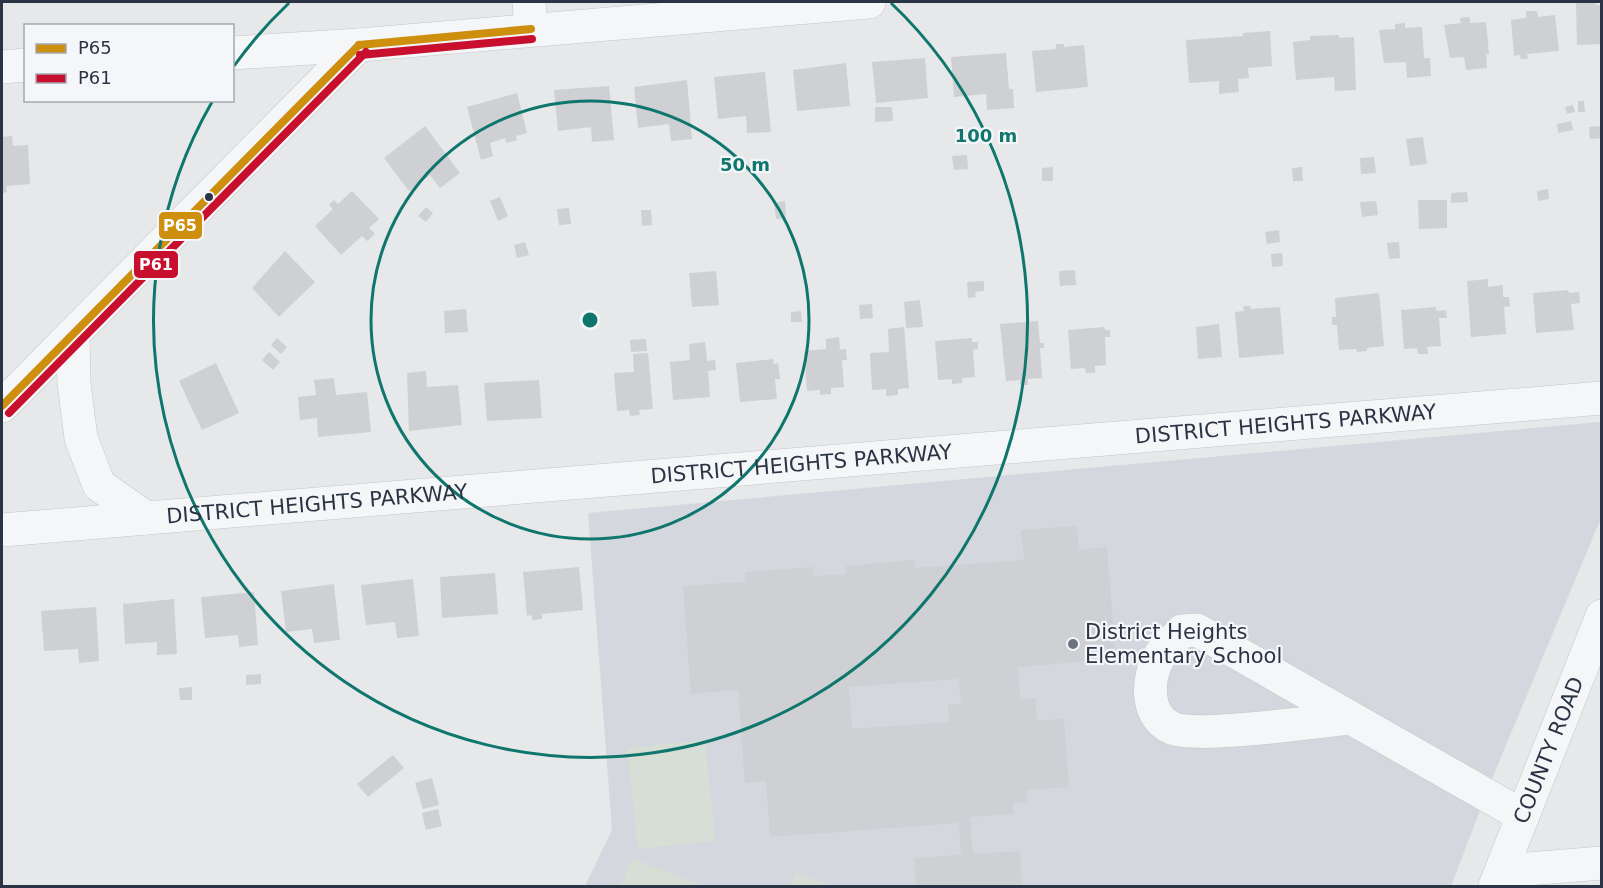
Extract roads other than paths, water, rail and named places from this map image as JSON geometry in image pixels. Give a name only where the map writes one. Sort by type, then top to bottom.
[{"type":"street","points":[[234,53],[359,45],[530,15],[868,2]]},
{"type":"street","points":[[2,406],[359,45]]},
{"type":"street","points":[[2,67],[24,66]]},
{"type":"street","points":[[73,334],[74,383],[81,438],[99,485],[146,518]]},
{"type":"street","name":"DISTRICT HEIGHTS PARKWAY","points":[[2,530],[1602,398]]},
{"type":"street","name":"COUNTY ROAD","points":[[1498,879],[1601,619]]},
{"type":"street","points":[[1351,718],[1235,729],[1191,731],[1172,728],[1157,717],[1149,698],[1151,681],[1160,655],[1182,631],[1197,630],[1523,816]]},
{"type":"street","points":[[1498,879],[1602,863]]},
{"type":"place","name":"District Heights Elementary School","points":[[1073,644]]}]
